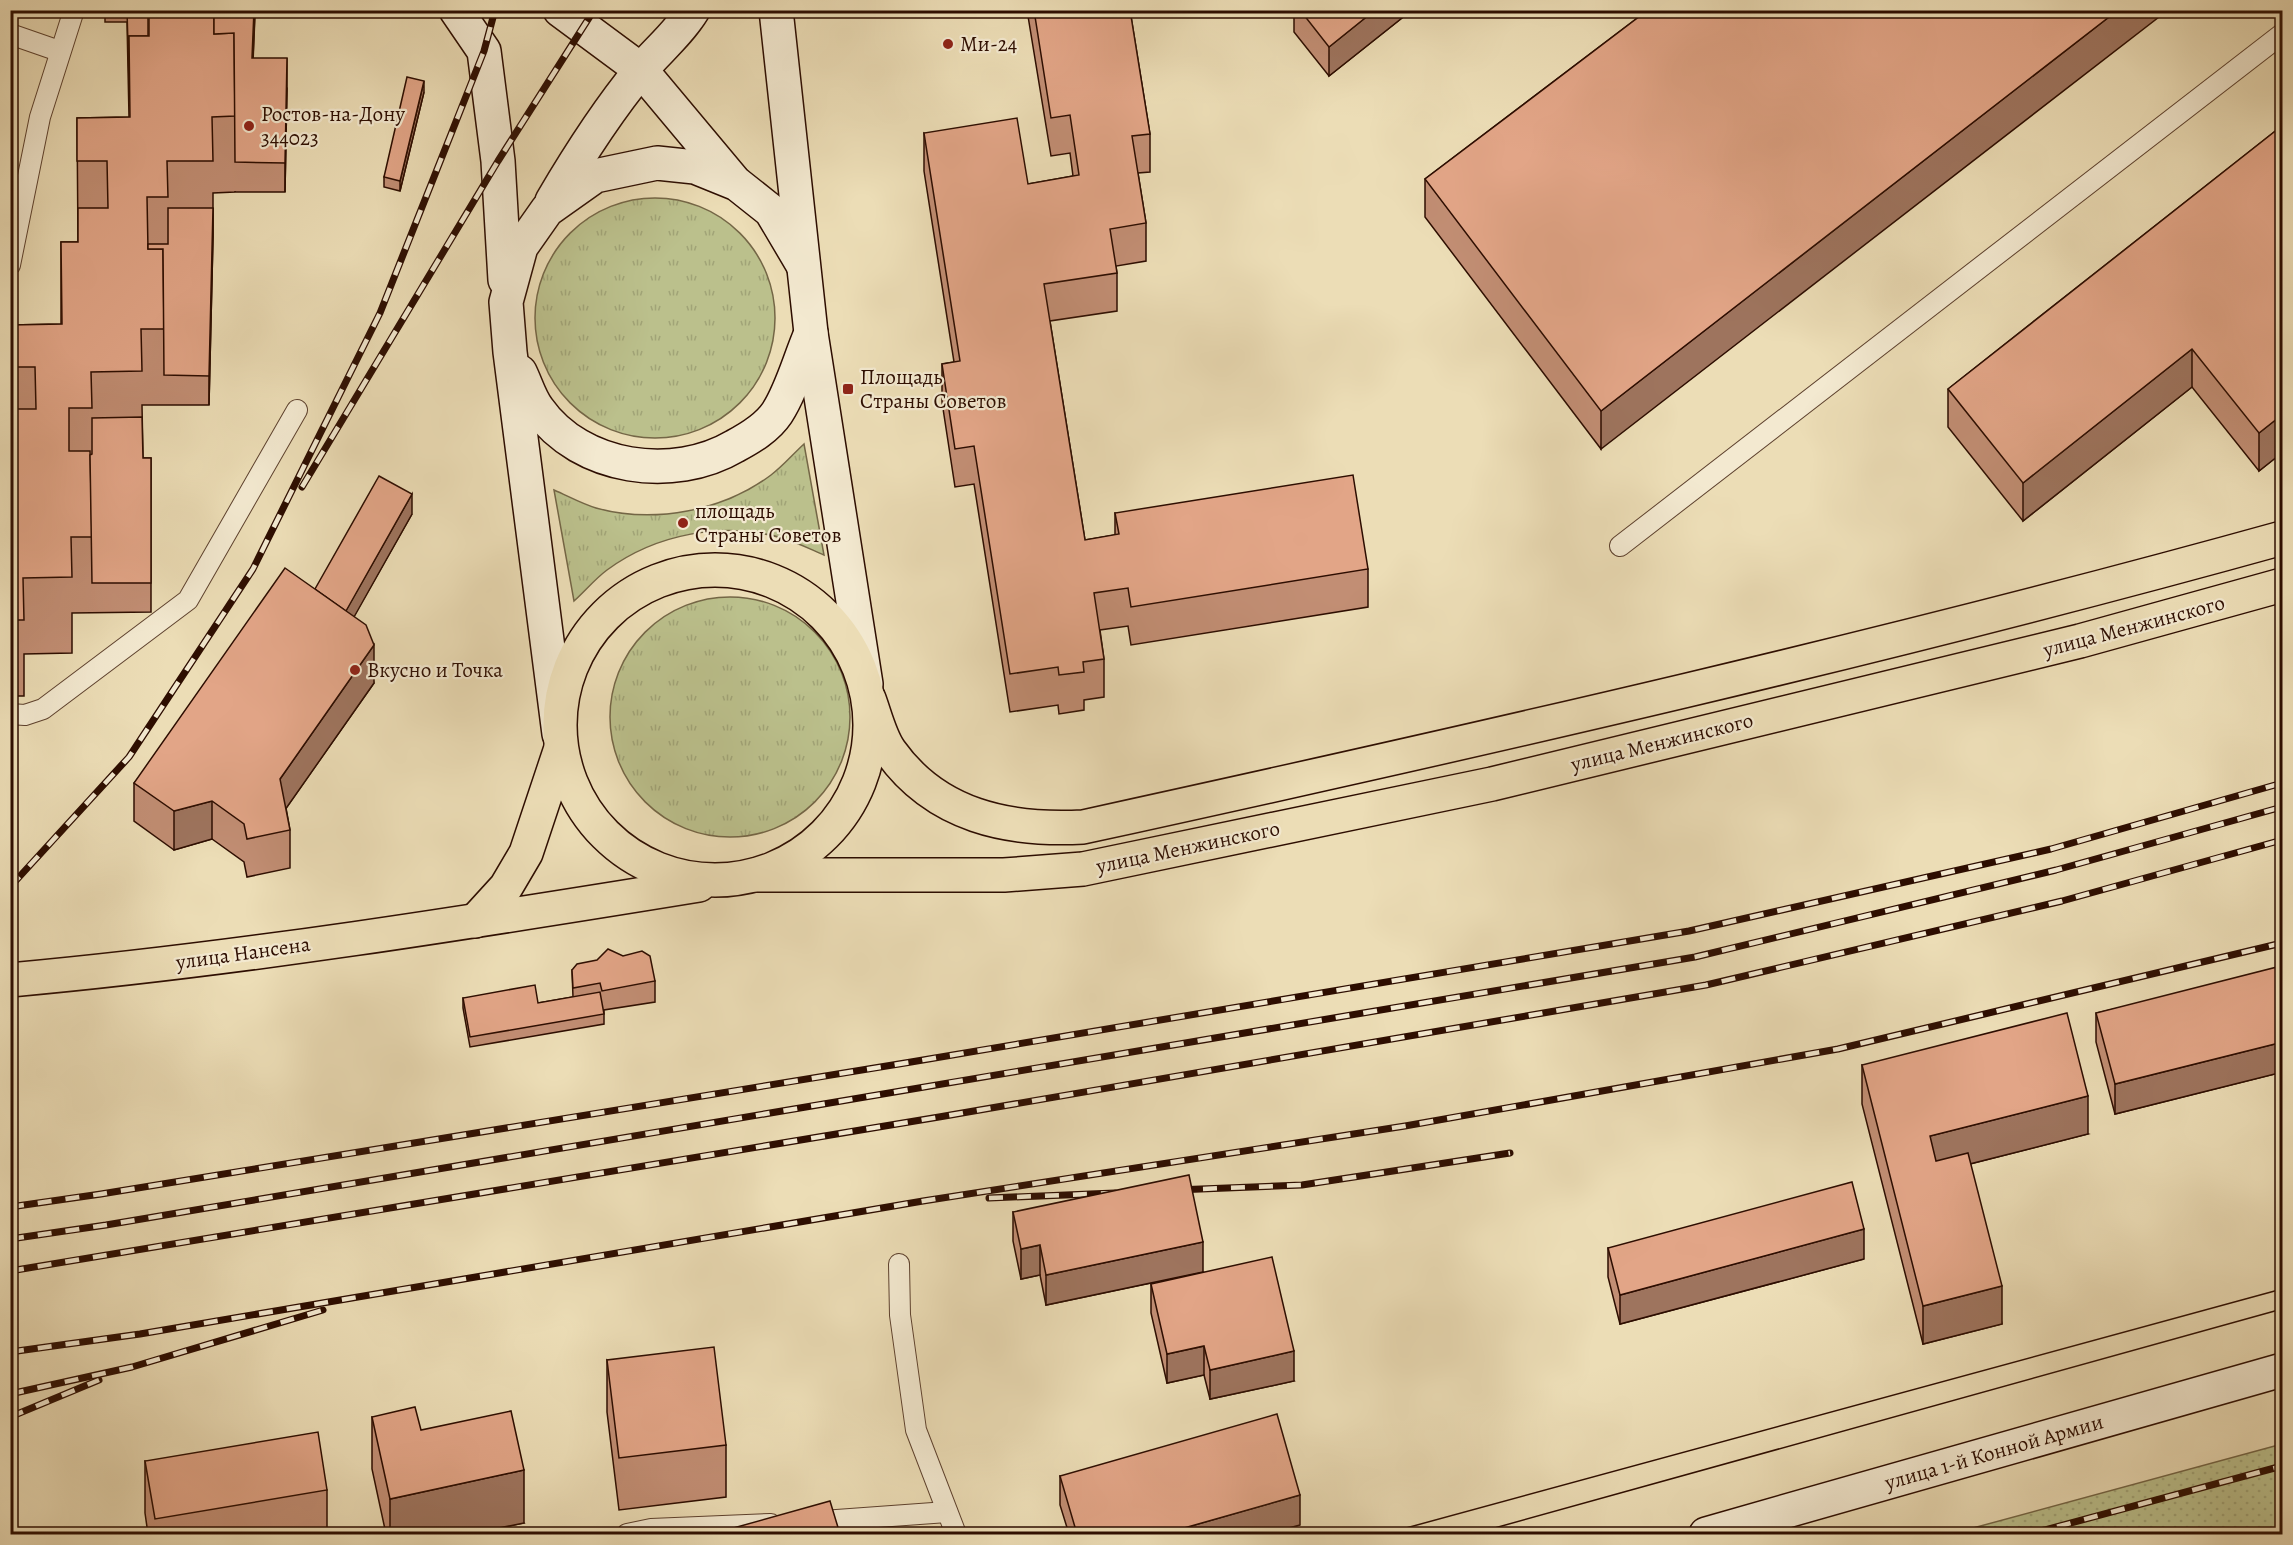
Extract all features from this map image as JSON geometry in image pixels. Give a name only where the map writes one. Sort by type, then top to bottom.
[{"type":"main road","points":[[456,10],[484,51],[498,161],[510,352],[560,741],[575,793],[600,830],[631,856],[662,871],[702,880],[746,877],[790,861],[816,844],[834,826],[853,797],[866,763],[871,729],[811,333],[776,10]]},
{"type":"main road","points":[[560,10],[641,70],[737,184],[771,211],[803,265]]},
{"type":"main road","points":[[506,302],[521,247],[547,210],[590,136],[641,70],[685,23],[693,10]]},
{"type":"main road","points":[[547,210],[595,176],[657,163],[695,167],[737,184]]},
{"type":"main road","points":[[510,352],[538,410],[569,439],[612,462],[668,468],[715,458],[758,433],[777,413],[811,333]]},
{"type":"main road","name":"улица Менжинского","points":[[867,691],[889,750],[917,780],[958,810],[1007,825],[1046,829],[1083,827],[1481,740],[2069,597],[2283,538]]},
{"type":"main road","points":[[475,921],[506,887],[526,854],[560,741],[561,696],[572,661],[590,631],[605,613],[626,596],[648,584],[694,570],[747,572],[799,593],[828,617],[848,642],[867,691]]},
{"type":"main road","name":"улица Менжинского","points":[[746,877],[1004,875],[1083,869],[1492,784],[2080,641],[2283,585]]},
{"type":"main road","name":"улица Нансена","points":[[10,980],[102,972],[475,921],[746,877]]},
{"type":"main road","name":"улица 1-й Конной Армии","points":[[1706,1534],[2283,1370]]},
{"type":"lane","points":[[10,265],[40,117],[59,51],[75,10]]},
{"type":"lane","points":[[10,34],[59,51]]},
{"type":"lane","points":[[1620,546],[2282,36]]},
{"type":"lane","points":[[10,714],[25,715],[43,709],[188,600],[297,410]]},
{"type":"lane","points":[[898,1264],[900,1315],[916,1430],[956,1534]]},
{"type":"lane","points":[[627,1534],[651,1529],[947,1512]]},
{"type":"green space","points":[[643,198],[667,198],[690,203],[712,212],[740,233],[755,251],[766,272],[773,295],[775,318],[773,341],[766,364],[755,385],[740,403],[712,424],[690,433],[667,438],[643,438],[620,433],[598,424],[579,411],[562,394],[549,375],[540,353],[535,330],[535,306],[540,283],[549,261],[562,242],[579,225],[598,212],[620,203]]},
{"type":"green space","points":[[804,444],[824,555],[787,540],[760,533],[714,531],[691,534],[647,547],[626,558],[603,574],[574,601],[554,490],[596,508],[618,513],[641,515],[687,511],[732,498],[752,487],[775,471]]},
{"type":"green space","points":[[718,597],[742,597],[765,602],[787,611],[815,632],[830,650],[841,671],[848,694],[850,717],[848,740],[841,763],[830,784],[815,802],[787,823],[765,832],[742,837],[718,837],[695,832],[673,823],[654,810],[637,793],[624,774],[615,752],[610,729],[610,705],[615,682],[624,660],[637,641],[654,624],[673,611],[695,602]]},
{"type":"green space","points":[[2282,1444],[2282,1534],[1951,1534]]},
{"type":"building","points":[[127,10],[148,10],[148,36],[129,36],[129,82]]},
{"type":"building","points":[[149,10],[214,10],[214,34],[234,33],[235,116],[212,117],[213,161],[167,161],[168,197],[147,197],[148,249],[163,249],[164,329],[141,329],[142,371],[91,372],[92,408],[69,408],[69,451],[90,451],[92,537],[71,537],[72,577],[23,578],[24,620],[10,620],[10,409],[36,409],[35,367],[10,367],[10,325],[62,324],[61,242],[78,242],[78,208],[108,208],[107,161],[77,161],[77,118],[130,117],[129,36],[149,36]]},
{"type":"building","points":[[214,10],[254,10],[252,58],[287,58],[285,163],[235,162],[234,33],[214,34]]},
{"type":"building","points":[[1034,10],[1130,10],[1150,134],[1132,136],[1146,223],[1110,229],[1117,273],[1044,284],[1085,540],[1119,534],[1115,513],[1353,475],[1368,569],[1131,607],[1128,588],[1094,593],[1104,659],[1083,662],[1084,672],[1059,675],[1058,667],[1010,674],[974,446],[955,449],[942,364],[960,361],[924,133],[1017,118],[1028,184],[1079,175],[1070,115],[1051,118]]},
{"type":"building","points":[[1300,10],[1375,10],[1329,47]]},
{"type":"building","points":[[1648,10],[2118,10],[1601,411],[1425,179]]},
{"type":"building","points":[[407,77],[424,81],[400,181],[384,177]]},
{"type":"building","points":[[2283,125],[2283,414],[2259,433],[2192,349],[2023,483],[1948,389]]},
{"type":"building","points":[[168,208],[213,208],[209,376],[164,375],[163,249],[148,249],[148,244],[168,244]]},
{"type":"building","points":[[142,417],[143,458],[151,458],[151,583],[92,583],[90,455],[92,454],[92,418]]},
{"type":"building","points":[[379,476],[412,494],[346,611],[315,589]]},
{"type":"building","points":[[285,568],[366,625],[374,645],[280,779],[290,830],[247,839],[244,824],[212,801],[174,811],[134,783]]},
{"type":"building","points":[[608,949],[623,956],[642,951],[650,956],[655,981],[602,991],[600,983],[573,988],[572,970],[577,964],[597,960]]},
{"type":"building","points":[[2281,966],[2283,971],[2283,1042],[2115,1084],[2096,1013]]},
{"type":"building","points":[[535,985],[538,1003],[600,992],[604,1014],[470,1037],[463,998]]},
{"type":"building","points":[[2067,1013],[2088,1096],[1930,1136],[1936,1161],[1968,1153],[2002,1286],[1923,1306],[1862,1065]]},
{"type":"building","points":[[1189,1175],[1203,1242],[1046,1275],[1040,1245],[1021,1249],[1013,1212]]},
{"type":"building","points":[[1852,1182],[1864,1229],[1620,1295],[1608,1248]]},
{"type":"building","points":[[1272,1257],[1294,1351],[1210,1370],[1204,1346],[1167,1354],[1151,1284]]},
{"type":"building","points":[[714,1347],[726,1445],[619,1458],[607,1360]]},
{"type":"building","points":[[415,1407],[421,1430],[511,1411],[524,1470],[390,1499],[372,1417]]},
{"type":"building","points":[[1277,1414],[1300,1495],[1163,1534],[1077,1534],[1060,1476]]},
{"type":"building","points":[[318,1432],[327,1490],[155,1519],[145,1461]]},
{"type":"building","points":[[830,1501],[840,1534],[712,1534]]},
{"type":"tram line","points":[[1384,1534],[2282,1289]]},
{"type":"tram line","points":[[1473,1534],[2282,1309]]},
{"type":"railway","points":[[10,887],[129,757],[253,569],[380,313],[484,51],[495,10]]},
{"type":"railway","points":[[302,487],[498,161],[594,10]]},
{"type":"railway","points":[[10,1207],[911,1062],[1689,931],[2051,849],[2282,783]]},
{"type":"railway","points":[[10,1239],[106,1225],[1695,957],[2056,870],[2282,807]]},
{"type":"railway","points":[[10,1271],[939,1117],[1706,985],[2062,901],[2282,840]]},
{"type":"railway","points":[[10,1352],[140,1334],[923,1201],[1405,1126],[1838,1049],[2282,943]]},
{"type":"railway","points":[[1175,1190],[1302,1185],[1510,1153]]},
{"type":"railway","points":[[989,1198],[1115,1193]]},
{"type":"railway","points":[[10,1394],[132,1367],[323,1310]]},
{"type":"railway","points":[[10,1417],[99,1380]]},
{"type":"railway","points":[[2030,1534],[2282,1466]]},
{"type":"place","name":"Ми-24","points":[[948,44]]},
{"type":"place","name":"Ростов-на-Дону 344023","points":[[249,126]]},
{"type":"place","name":"Площадь Страны Советов","points":[[848,389]]},
{"type":"place","name":"площадь Страны Советов","points":[[683,523]]},
{"type":"place","name":"Вкусно и Точка","points":[[355,670]]}]
